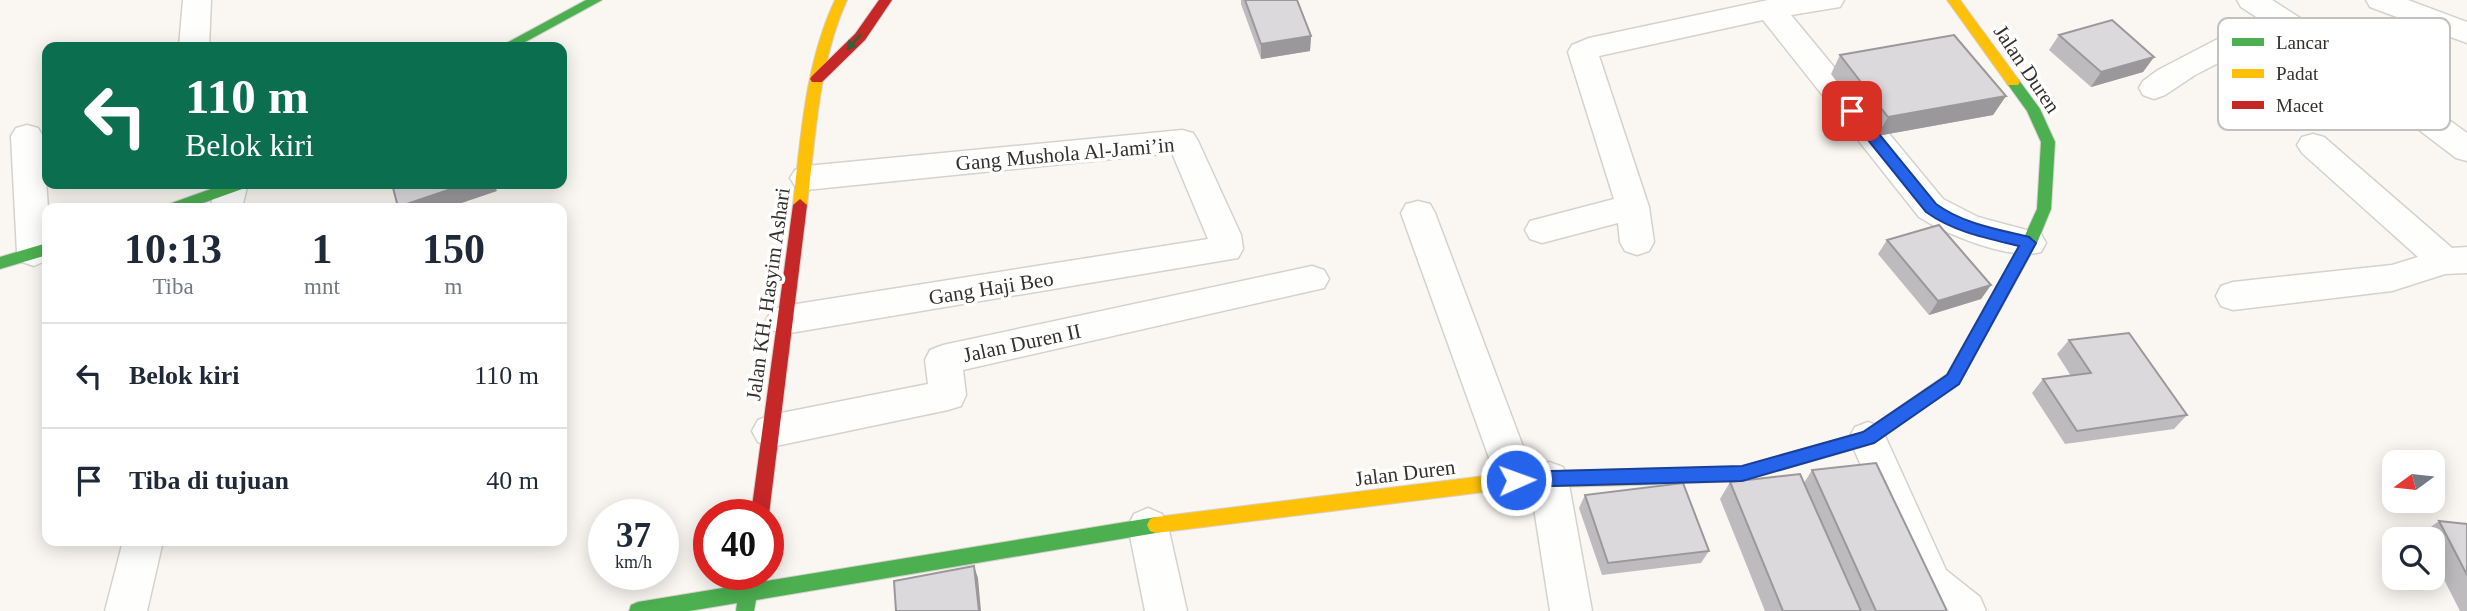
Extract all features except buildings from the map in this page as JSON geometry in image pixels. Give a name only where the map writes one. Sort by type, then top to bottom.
[{"type":"street","points":[[194,42],[197,0]]},
{"type":"street","points":[[516,42],[596,0]]},
{"type":"street","name":"Jalan KH. Hasyim Ashari","points":[[762,499],[817,79],[833,14],[841,0]]},
{"type":"street","points":[[817,79],[860,37],[886,0]]},
{"type":"street","points":[[1637,242],[1633,207],[1583,52],[1589,48],[1770,9],[1830,0]]},
{"type":"street","name":"Jalan Duren","points":[[638,611],[1148,526],[1532,479],[1742,474],[1868,438],[1953,379],[2029,243],[2044,209],[2048,142],[2033,109],[1953,0]]},
{"type":"street","points":[[2251,0],[2280,18]]},
{"type":"street","points":[[2380,0],[2427,18]]},
{"type":"street","points":[[1770,9],[1931,208],[1946,219],[1969,228],[2029,243]]},
{"type":"street","points":[[2450,27],[2467,33]]},
{"type":"street","points":[[2154,88],[2194,60],[2218,48]]},
{"type":"street","points":[[2442,130],[2467,149]]},
{"type":"street","points":[[0,262],[41,251],[27,136]]},
{"type":"street","name":"Gang Mushola Al-Jami’in","points":[[806,178],[1182,141],[1224,235],[1226,249],[1198,255]]},
{"type":"street","points":[[2313,145],[2456,261]]},
{"type":"street","points":[[189,203],[223,192]]},
{"type":"street","points":[[1542,230],[1633,207]]},
{"type":"street","points":[[1418,214],[1532,479],[1571,611]]},
{"type":"street","name":"Gang Haji Beo","points":[[784,320],[1198,255]]},
{"type":"street","points":[[2233,296],[2392,278],[2456,261]]},
{"type":"street","name":"Jalan Duren II","points":[[771,431],[948,395],[943,360],[1312,279]]},
{"type":"street","points":[[1868,438],[1932,583],[1965,611]]},
{"type":"street","points":[[1148,526],[1166,611]]},
{"type":"street","points":[[126,611],[142,546]]},
{"type":"street","points":[[745,611],[749,590]]},
{"type":"traffic: fast","points":[[516,42],[596,0]]},
{"type":"traffic: fast","points":[[1633,477],[1742,474],[1868,438],[1953,379],[2029,243],[2044,209],[2048,142],[2033,109],[2013,82]]},
{"type":"traffic: fast","points":[[188,203],[226,189]]},
{"type":"traffic: fast","points":[[0,263],[42,250]]},
{"type":"traffic: fast","points":[[638,611],[1156,525]]},
{"type":"traffic: fast","points":[[745,611],[749,590]]},
{"type":"traffic: slow","points":[[800,205],[818,71],[832,20],[841,0]]},
{"type":"traffic: slow","points":[[1953,0],[2013,82]]},
{"type":"traffic: slow","points":[[1156,525],[1516,480],[1633,477]]},
{"type":"traffic: jam","points":[[817,79],[860,37],[886,0]]},
{"type":"traffic: jam","points":[[762,499],[800,205]]},
{"type":"route","points":[[1516,480],[1742,474],[1868,438],[1953,379],[2029,243],[1969,228],[1946,219],[1931,208],[1852,111]]}]
